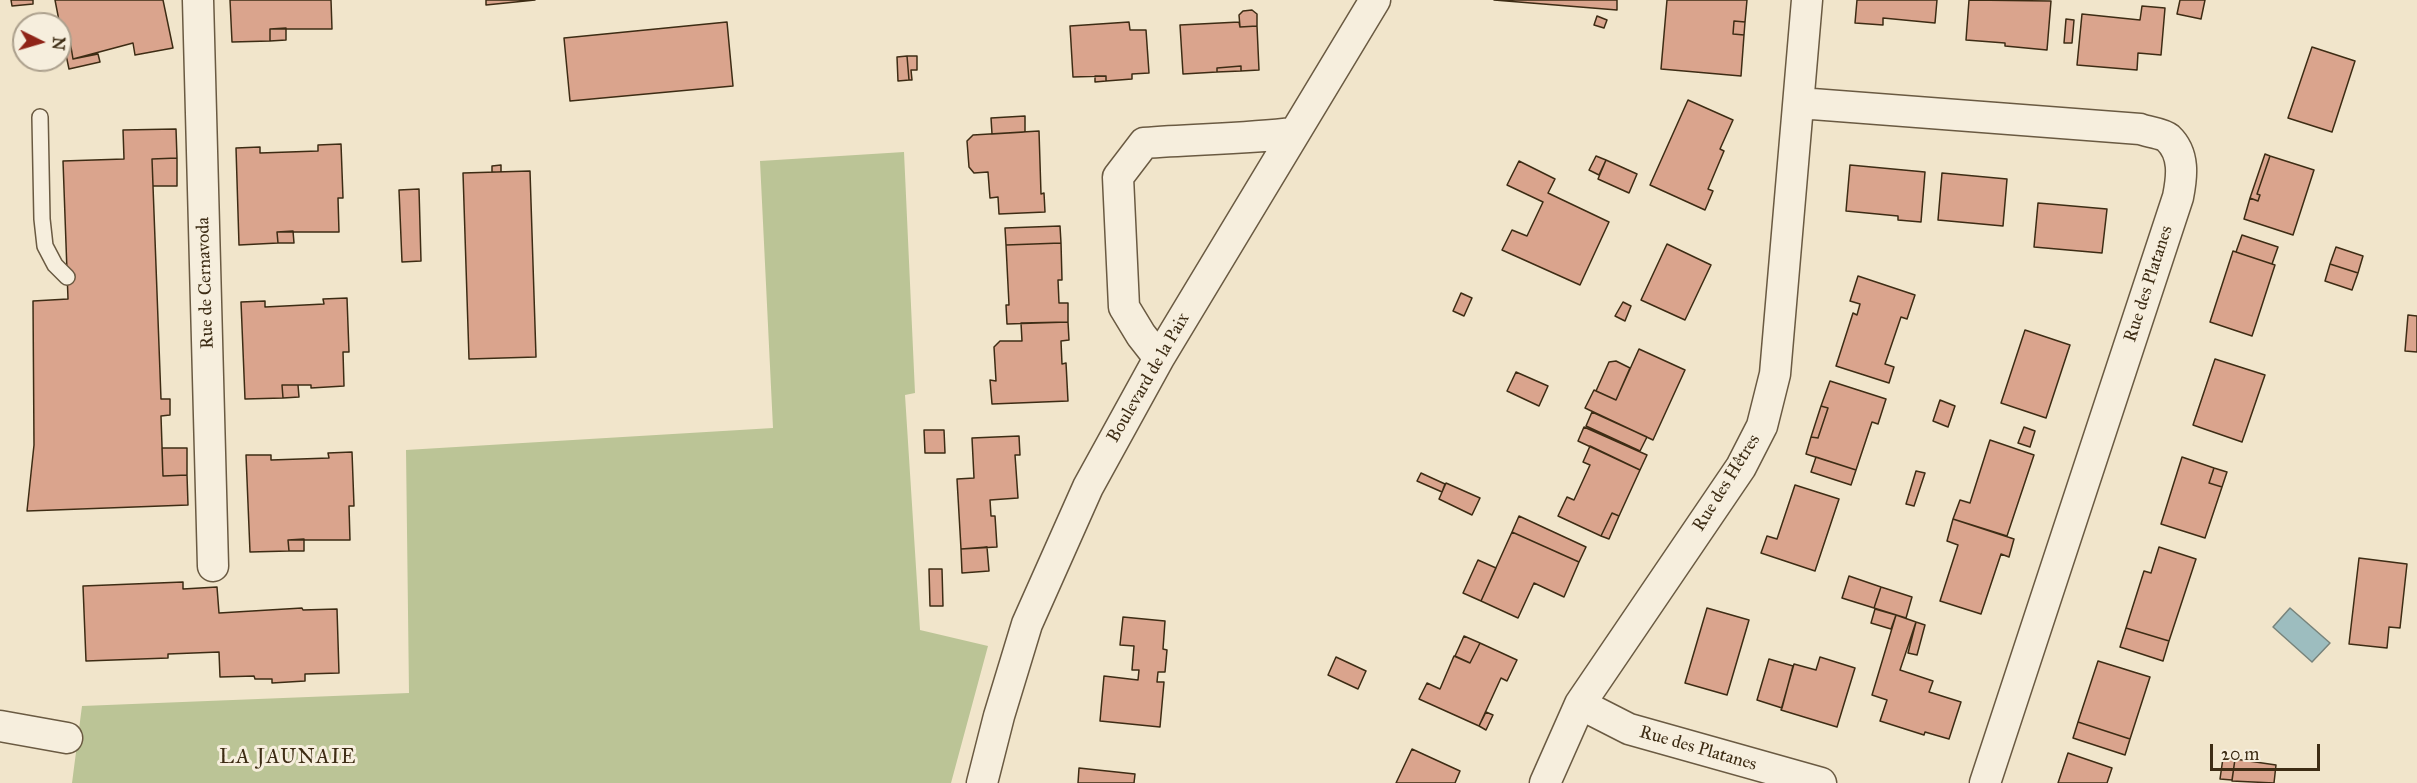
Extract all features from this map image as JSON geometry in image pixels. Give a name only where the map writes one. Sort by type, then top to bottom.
[{"type":"street","name":"Rue de Cernavoda","points":[[198,0],[213,566]]},
{"type":"street","name":"Boulevard de la Paix","points":[[982,783],[999,716],[1027,624],[1088,487],[1159,358],[1375,0]]},
{"type":"street","name":"Rue des Hêtres","points":[[1545,783],[1580,704],[1741,466],[1762,426],[1775,374],[1807,0]]},
{"type":"street","name":"Rue des Platanes","points":[[1799,103],[2140,129],[2167,137],[2179,153],[2182,177],[2178,197],[1985,783]]},
{"type":"street","points":[[1159,358],[1141,335],[1125,307],[1118,177],[1144,144],[1184,140],[1242,139],[1294,133]]},
{"type":"street","name":"Rue des Platanes","points":[[1580,704],[1629,729],[1821,783]]},
{"type":"street","points":[[0,726],[68,738]]},
{"type":"lane","points":[[40,117],[42,219],[45,246],[55,265],[67,277]]},
{"type":"green space","points":[[904,152],[915,393],[905,395],[920,630],[988,646],[951,783],[72,783],[82,706],[409,693],[406,450],[773,428],[760,161]]},
{"type":"water","points":[[2290,608],[2330,643],[2312,662],[2273,627]]},
{"type":"building","points":[[11,0],[33,0],[33,4],[12,6]]},
{"type":"building","points":[[55,0],[163,0],[173,48],[135,55],[133,43],[73,59],[72,12],[57,12]]},
{"type":"building","points":[[230,0],[331,0],[332,29],[270,29],[270,41],[232,42]]},
{"type":"building","points":[[486,0],[535,0],[486,5]]},
{"type":"building","points":[[1494,0],[1617,0],[1617,10]]},
{"type":"building","points":[[1667,0],[1747,0],[1745,22],[1734,21],[1733,34],[1744,35],[1741,76],[1661,69]]},
{"type":"building","points":[[1857,0],[1937,0],[1935,23],[1883,18],[1883,25],[1855,23]]},
{"type":"building","points":[[1969,0],[2051,1],[2047,50],[2005,46],[2005,43],[1966,40]]},
{"type":"building","points":[[2180,0],[2205,0],[2201,19],[2177,14]]},
{"type":"building","points":[[2142,6],[2165,8],[2161,55],[2138,53],[2137,70],[2077,65],[2082,14],[2140,20]]},
{"type":"building","points":[[1252,10],[1257,14],[1257,26],[1240,27],[1239,15],[1243,11]]},
{"type":"building","points":[[1597,16],[1607,20],[1604,28],[1594,25]]},
{"type":"building","points":[[2066,19],[2074,20],[2072,43],[2064,43]]},
{"type":"building","points":[[1734,21],[1745,22],[1744,35],[1733,34]]},
{"type":"building","points":[[727,22],[733,86],[570,101],[564,38]]},
{"type":"building","points":[[1129,22],[1130,30],[1146,30],[1149,73],[1132,74],[1132,79],[1106,81],[1106,76],[1073,77],[1070,26]]},
{"type":"building","points":[[1239,22],[1240,27],[1257,26],[1259,70],[1241,71],[1241,66],[1217,68],[1217,72],[1183,74],[1180,25]]},
{"type":"building","points":[[286,28],[286,40],[270,41],[270,29]]},
{"type":"building","points":[[2312,47],[2355,61],[2332,132],[2288,118]]},
{"type":"building","points":[[72,53],[73,59],[98,54],[100,62],[72,68]]},
{"type":"building","points":[[907,56],[917,56],[917,70],[911,70],[912,80],[909,80]]},
{"type":"building","points":[[907,56],[909,80],[898,81],[897,57]]},
{"type":"building","points":[[1241,66],[1241,71],[1217,72],[1217,68]]},
{"type":"building","points":[[1095,76],[1106,76],[1106,81],[1095,82]]},
{"type":"building","points":[[1688,100],[1733,120],[1720,149],[1724,151],[1708,189],[1713,191],[1705,210],[1650,185]]},
{"type":"building","points":[[1025,116],[1025,132],[992,134],[991,118]]},
{"type":"building","points":[[176,129],[177,158],[152,159],[161,399],[170,399],[170,415],[161,416],[163,476],[187,475],[188,505],[27,511],[34,445],[33,301],[68,299],[63,161],[124,159],[123,130]]},
{"type":"building","points":[[1039,131],[1041,194],[1044,193],[1045,212],[999,214],[998,197],[990,198],[988,172],[974,173],[969,167],[967,141],[973,135]]},
{"type":"building","points":[[341,144],[343,198],[338,198],[339,232],[277,232],[278,243],[239,245],[236,148],[260,147],[260,153],[318,151],[318,145]]},
{"type":"building","points":[[2265,154],[2270,156],[2257,194],[2260,195],[2258,201],[2250,198]]},
{"type":"building","points":[[1596,156],[1606,160],[1599,175],[1589,170]]},
{"type":"building","points":[[2270,156],[2314,170],[2293,235],[2244,219],[2250,198],[2258,201],[2260,195],[2257,194]]},
{"type":"building","points":[[177,158],[177,186],[153,186],[152,159]]},
{"type":"building","points":[[1606,160],[1637,174],[1629,193],[1598,179]]},
{"type":"building","points":[[1519,161],[1555,179],[1548,193],[1609,222],[1580,285],[1502,250],[1512,230],[1527,236],[1543,202],[1507,185]]},
{"type":"building","points":[[501,165],[501,172],[492,172],[492,166]]},
{"type":"building","points":[[1850,165],[1925,172],[1921,222],[1898,220],[1898,216],[1846,211]]},
{"type":"building","points":[[530,171],[536,357],[469,359],[463,173]]},
{"type":"building","points":[[1942,173],[2007,179],[2003,226],[1938,220]]},
{"type":"building","points":[[419,189],[421,261],[402,262],[399,190]]},
{"type":"building","points":[[2038,203],[2107,209],[2102,253],[2034,247]]},
{"type":"building","points":[[1060,226],[1061,243],[1006,245],[1005,228]]},
{"type":"building","points":[[293,231],[294,243],[278,243],[277,232]]},
{"type":"building","points":[[2242,235],[2278,247],[2272,264],[2236,252]]},
{"type":"building","points":[[1061,243],[1062,280],[1058,280],[1059,303],[1068,303],[1068,322],[1007,324],[1006,305],[1009,305],[1006,245]]},
{"type":"building","points":[[1667,244],[1711,265],[1685,320],[1641,300]]},
{"type":"building","points":[[2336,247],[2363,256],[2358,273],[2330,264]]},
{"type":"building","points":[[2233,251],[2275,265],[2252,336],[2210,322]]},
{"type":"building","points":[[2330,264],[2358,273],[2352,290],[2325,281]]},
{"type":"building","points":[[1858,276],[1915,295],[1907,319],[1901,317],[1885,364],[1894,367],[1889,383],[1836,366],[1853,313],[1857,315],[1860,304],[1850,301]]},
{"type":"building","points":[[1461,293],[1472,298],[1464,316],[1453,311]]},
{"type":"building","points":[[347,298],[349,352],[343,352],[344,386],[311,388],[311,385],[282,385],[283,398],[245,399],[241,302],[265,301],[265,307],[324,304],[323,299]]},
{"type":"building","points":[[1623,302],[1631,306],[1625,321],[1615,316]]},
{"type":"building","points":[[2408,315],[2417,316],[2417,352],[2405,351]]},
{"type":"building","points":[[1068,322],[1069,340],[1061,341],[1062,364],[1066,363],[1068,401],[992,404],[990,380],[996,381],[994,347],[1000,341],[1022,341],[1021,323]]},
{"type":"building","points":[[2025,330],[2070,345],[2046,418],[2001,403]]},
{"type":"building","points":[[1639,349],[1685,370],[1653,440],[1585,408],[1594,390],[1616,400]]},
{"type":"building","points":[[2215,359],[2265,375],[2242,442],[2193,425]]},
{"type":"building","points":[[1616,361],[1630,368],[1616,400],[1596,391],[1609,362]]},
{"type":"building","points":[[1516,372],[1548,386],[1539,406],[1507,391]]},
{"type":"building","points":[[1830,381],[1886,399],[1878,424],[1872,422],[1856,470],[1806,454],[1811,437],[1818,438],[1828,408],[1821,406]]},
{"type":"building","points":[[282,385],[298,385],[299,397],[283,398]]},
{"type":"building","points":[[1940,400],[1955,406],[1948,427],[1933,421]]},
{"type":"building","points":[[1821,406],[1828,408],[1818,438],[1811,437]]},
{"type":"building","points":[[1592,412],[1647,437],[1640,451],[1586,426]]},
{"type":"building","points":[[1584,427],[1647,455],[1640,470],[1578,441]]},
{"type":"building","points":[[2024,427],[2035,431],[2030,447],[2018,443]]},
{"type":"building","points":[[924,430],[944,430],[945,453],[925,453]]},
{"type":"building","points":[[1019,436],[1020,455],[1015,455],[1018,498],[990,500],[991,516],[995,516],[997,547],[961,549],[957,479],[974,478],[972,438]]},
{"type":"building","points":[[1990,440],[2034,455],[2007,536],[1953,519],[1960,500],[1970,503]]},
{"type":"building","points":[[1590,446],[1640,470],[1619,516],[1612,513],[1601,536],[1558,516],[1567,497],[1574,500],[1590,465],[1583,462]]},
{"type":"building","points":[[162,448],[187,448],[187,475],[163,476]]},
{"type":"building","points":[[352,452],[354,506],[349,506],[350,540],[288,540],[289,551],[250,552],[246,455],[271,455],[271,460],[329,458],[328,453]]},
{"type":"building","points":[[1816,457],[1856,470],[1851,485],[1811,472]]},
{"type":"building","points":[[2182,457],[2214,468],[2209,483],[2222,487],[2205,538],[2161,524]]},
{"type":"building","points":[[2214,468],[2227,472],[2222,487],[2209,483]]},
{"type":"building","points":[[1916,471],[1925,473],[1914,506],[1906,504]]},
{"type":"building","points":[[1421,473],[1445,484],[1442,492],[1417,481]]},
{"type":"building","points":[[1446,483],[1480,498],[1472,515],[1439,499]]},
{"type":"building","points":[[1795,485],[1839,499],[1815,571],[1761,553],[1767,536],[1777,539]]},
{"type":"building","points":[[1612,513],[1619,516],[1609,539],[1601,536]]},
{"type":"building","points":[[1519,516],[1586,547],[1579,562],[1512,532]]},
{"type":"building","points":[[1953,519],[2014,539],[2009,557],[2001,554],[1981,614],[1940,601],[1958,545],[1947,541]]},
{"type":"building","points":[[1512,532],[1579,562],[1564,597],[1534,583],[1518,618],[1481,601]]},
{"type":"building","points":[[304,539],[304,551],[289,551],[288,540]]},
{"type":"building","points":[[987,547],[989,571],[962,573],[961,549]]},
{"type":"building","points":[[2159,547],[2196,559],[2169,641],[2126,628],[2144,571],[2151,573]]},
{"type":"building","points":[[2359,558],[2407,564],[2400,628],[2389,627],[2387,648],[2349,644]]},
{"type":"building","points":[[1478,560],[1496,568],[1481,601],[1463,593]]},
{"type":"building","points":[[929,569],[942,569],[943,606],[930,606]]},
{"type":"building","points":[[1849,576],[1881,587],[1874,608],[1842,598]]},
{"type":"building","points":[[183,582],[183,589],[217,587],[219,613],[302,608],[303,610],[337,609],[339,673],[305,674],[305,681],[272,683],[272,679],[255,679],[254,676],[220,677],[219,652],[168,654],[168,658],[86,661],[83,586]]},
{"type":"building","points":[[1881,587],[1912,597],[1906,618],[1874,608]]},
{"type":"building","points":[[1707,608],[1749,620],[1727,695],[1685,683]]},
{"type":"building","points":[[1875,609],[1896,615],[1891,629],[1871,623]]},
{"type":"building","points":[[1896,615],[1916,622],[1900,670],[1933,681],[1929,692],[1961,702],[1949,739],[1925,732],[1924,735],[1880,721],[1887,700],[1872,695]]},
{"type":"building","points":[[1123,617],[1165,621],[1163,649],[1167,650],[1165,672],[1158,672],[1157,682],[1164,682],[1160,727],[1100,721],[1104,676],[1138,680],[1139,670],[1132,670],[1134,646],[1120,645]]},
{"type":"building","points":[[1916,622],[1925,625],[1917,655],[1908,653]]},
{"type":"building","points":[[2126,628],[2169,641],[2163,661],[2120,647]]},
{"type":"building","points":[[1464,636],[1480,643],[1470,663],[1455,656]]},
{"type":"building","points":[[1480,643],[1517,660],[1507,681],[1501,678],[1479,726],[1419,699],[1427,683],[1440,689],[1454,656],[1470,663]]},
{"type":"building","points":[[1336,657],[1366,671],[1358,689],[1328,675]]},
{"type":"building","points":[[1820,657],[1855,668],[1837,727],[1781,710],[1794,664],[1816,670]]},
{"type":"building","points":[[1769,659],[1793,666],[1782,708],[1757,700]]},
{"type":"building","points":[[2098,661],[2150,677],[2130,739],[2078,722]]},
{"type":"building","points":[[1486,712],[1493,715],[1486,730],[1479,726]]},
{"type":"building","points":[[2078,722],[2130,739],[2125,755],[2073,738]]},
{"type":"building","points":[[1412,749],[1460,771],[1455,783],[1396,783]]},
{"type":"building","points":[[2068,753],[2112,768],[2107,783],[2058,783]]},
{"type":"building","points":[[2223,758],[2235,759],[2232,780],[2220,779]]},
{"type":"building","points":[[2235,759],[2276,765],[2274,783],[2232,781]]},
{"type":"building","points":[[1079,768],[1135,774],[1134,783],[1078,783]]},
{"type":"district","name":"LA JAUNAIE","points":[[288,758]]}]
